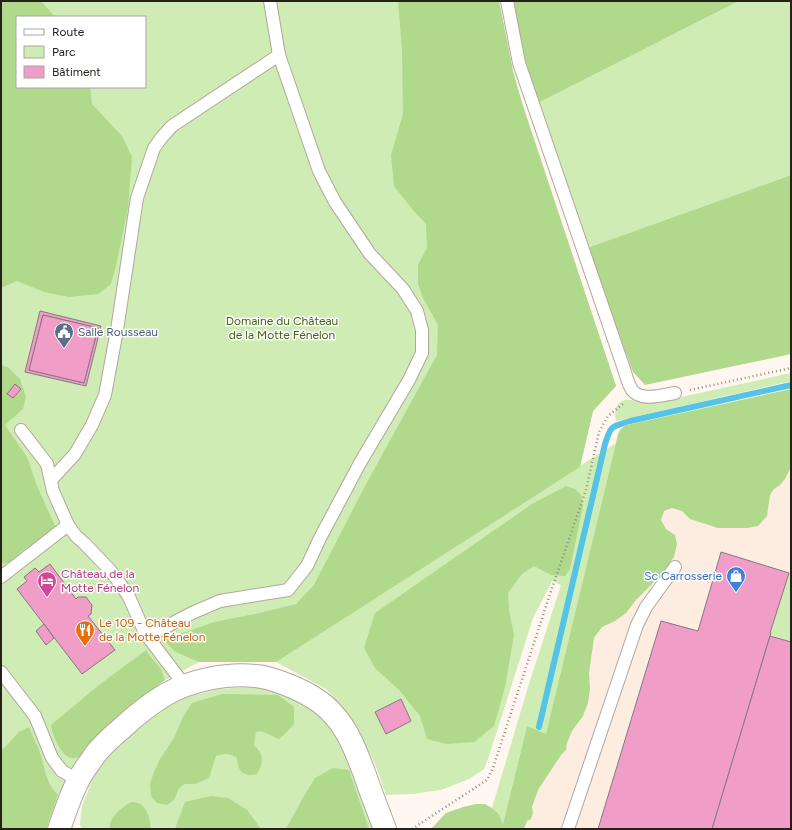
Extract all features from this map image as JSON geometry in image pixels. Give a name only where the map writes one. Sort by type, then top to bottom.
[{"type":"street","points":[[64,824],[78,780],[95,755],[108,740],[149,706],[167,694],[185,686],[226,676],[256,676],[268,678],[308,694],[322,703],[334,715],[349,736],[356,751],[385,829]]},
{"type":"lane","points":[[145,633],[156,632],[192,613],[220,601],[288,590],[306,566],[360,463],[409,380],[422,354],[422,330],[417,311],[403,289],[370,254],[335,202],[319,171],[279,55],[270,1]]},
{"type":"lane","points":[[507,1],[519,62],[632,391],[638,395],[649,398],[675,393]]},
{"type":"lane","points":[[51,480],[75,454],[92,425],[105,395],[117,330],[137,198],[154,148],[172,126],[279,55]]},
{"type":"lane","points":[[21,430],[47,464],[53,491],[68,525],[76,536],[109,569],[119,582],[129,597],[145,633],[185,686]]},
{"type":"lane","points":[[1,577],[68,525]]},
{"type":"lane","points":[[568,829],[637,625],[652,598],[676,567]]},
{"type":"lane","points":[[1,672],[35,716],[52,758],[62,771],[78,780]]},
{"type":"path","points":[[675,393],[791,368]]},
{"type":"path","points":[[412,829],[487,780],[494,768],[548,597],[586,490],[599,432],[608,416],[622,404],[638,395]]},
{"type":"shaded area","points":[[791,394],[791,829],[502,829],[546,734],[616,443]]},
{"type":"green space","name":"Domaine du Château de la Motte Fénelon","points":[[1,1],[499,1],[513,71],[522,103],[616,386],[593,411],[580,466],[616,443],[546,735],[527,726],[503,825],[498,813],[492,808],[528,687],[561,585],[552,581],[533,618],[484,769],[469,779],[441,790],[411,794],[386,795],[375,764],[357,727],[326,689],[276,662],[199,662],[165,680],[146,694],[127,710],[81,757],[58,795],[46,829],[1,829]]},
{"type":"green space","points":[[1,1],[41,1],[54,16],[16,16],[16,88],[90,88],[92,104],[122,136],[132,157],[128,208],[111,284],[98,294],[69,297],[44,292],[17,281],[1,288]]},
{"type":"green space","points":[[398,1],[499,1],[513,71],[522,103],[616,386],[593,411],[580,467],[276,662],[199,662],[176,652],[164,640],[214,622],[296,604],[314,585],[365,486],[437,355],[438,325],[423,298],[418,284],[418,265],[427,248],[426,224],[394,186],[391,155],[403,114],[402,50]]},
{"type":"green space","points":[[511,1],[739,1],[538,103],[525,63]]},
{"type":"green space","points":[[739,1],[791,1],[791,175],[587,248],[538,103]]},
{"type":"green space","points":[[791,175],[791,354],[645,385],[633,372],[587,248]]},
{"type":"green space","points":[[1,365],[9,368],[20,379],[26,397],[23,409],[5,425],[27,457],[37,486],[56,528],[22,551],[11,561],[4,564],[1,562]]},
{"type":"green space","points":[[791,373],[791,381],[616,421],[615,412],[617,406],[625,400],[641,403],[654,403]]},
{"type":"green space","points":[[791,389],[791,467],[785,479],[770,495],[767,516],[758,526],[747,528],[718,528],[690,519],[682,511],[672,508],[664,511],[661,520],[666,529],[675,535],[677,544],[674,557],[658,578],[636,600],[626,613],[615,621],[602,627],[594,638],[589,673],[590,689],[588,703],[583,716],[572,731],[566,750],[561,755],[538,790],[532,807],[533,813],[531,819],[527,821],[524,829],[431,829],[446,813],[476,804],[485,804],[492,808],[498,813],[503,824],[527,726],[546,734],[617,437],[620,430],[627,425]]},
{"type":"green space","points":[[566,486],[575,489],[581,495],[583,506],[570,569],[565,576],[551,575],[534,566],[522,574],[508,593],[509,610],[514,635],[505,687],[494,726],[474,742],[447,744],[427,739],[420,716],[400,691],[375,668],[364,648],[375,613],[532,504]]},
{"type":"green space","points":[[791,567],[791,642],[770,635],[770,633]]},
{"type":"green space","points":[[146,650],[161,669],[165,680],[127,710],[81,757],[71,758],[65,755],[57,743],[51,725],[99,685]]},
{"type":"green space","points":[[249,687],[277,690],[300,701],[326,719],[350,760],[373,829],[81,829],[80,824],[82,806],[92,781],[103,762],[121,741],[141,724],[167,707],[187,697],[219,689]]},
{"type":"green space","points":[[222,694],[278,695],[294,707],[294,724],[279,739],[261,731],[256,732],[254,745],[260,752],[262,759],[261,766],[257,774],[248,775],[242,772],[240,770],[237,758],[232,755],[219,755],[216,756],[209,778],[195,784],[185,784],[179,788],[174,800],[167,805],[157,803],[151,796],[150,784],[160,759],[174,738],[183,717],[192,703]]},
{"type":"green space","points":[[29,727],[39,750],[50,785],[58,795],[46,829],[1,829],[1,751],[19,732]]},
{"type":"green space","points":[[333,768],[349,770],[369,829],[286,829],[315,778]]},
{"type":"green space","points":[[211,796],[228,798],[247,810],[261,829],[175,829],[185,802]]},
{"type":"green space","points":[[131,802],[138,803],[144,807],[149,818],[151,829],[109,829],[114,816]]},
{"type":"building","points":[[40,311],[101,326],[86,386],[25,372]],"holes":[[[43,315],[98,328],[84,383],[29,370]]]},
{"type":"building","name":"Salle Rousseau","points":[[43,315],[98,328],[84,383],[29,370]]},
{"type":"building","points":[[15,384],[21,389],[13,398],[7,394]]},
{"type":"building","points":[[721,552],[789,573],[712,829],[598,829],[661,621],[698,631]]},
{"type":"building","points":[[50,564],[76,599],[78,597],[86,597],[92,605],[91,614],[88,616],[115,650],[82,674],[17,589],[27,581],[24,577],[35,568],[39,572]]},
{"type":"building","points":[[44,624],[54,638],[46,645],[36,631]]},
{"type":"building","points":[[770,636],[791,642],[791,829],[712,829]]},
{"type":"building","points":[[401,699],[411,721],[386,734],[375,712]]},
{"type":"waterway","points":[[539,727],[605,444],[611,430],[615,426],[630,421],[791,385]]},
{"type":"place","name":"Salle Rousseau","points":[[64,349]]},
{"type":"place","name":"Sc Carrosserie","points":[[736,593]]},
{"type":"place","name":"Château de la Motte Fénelon","points":[[47,598]]},
{"type":"place","name":"Le 109 - Château de la Motte Fénelon","points":[[85,647]]}]
